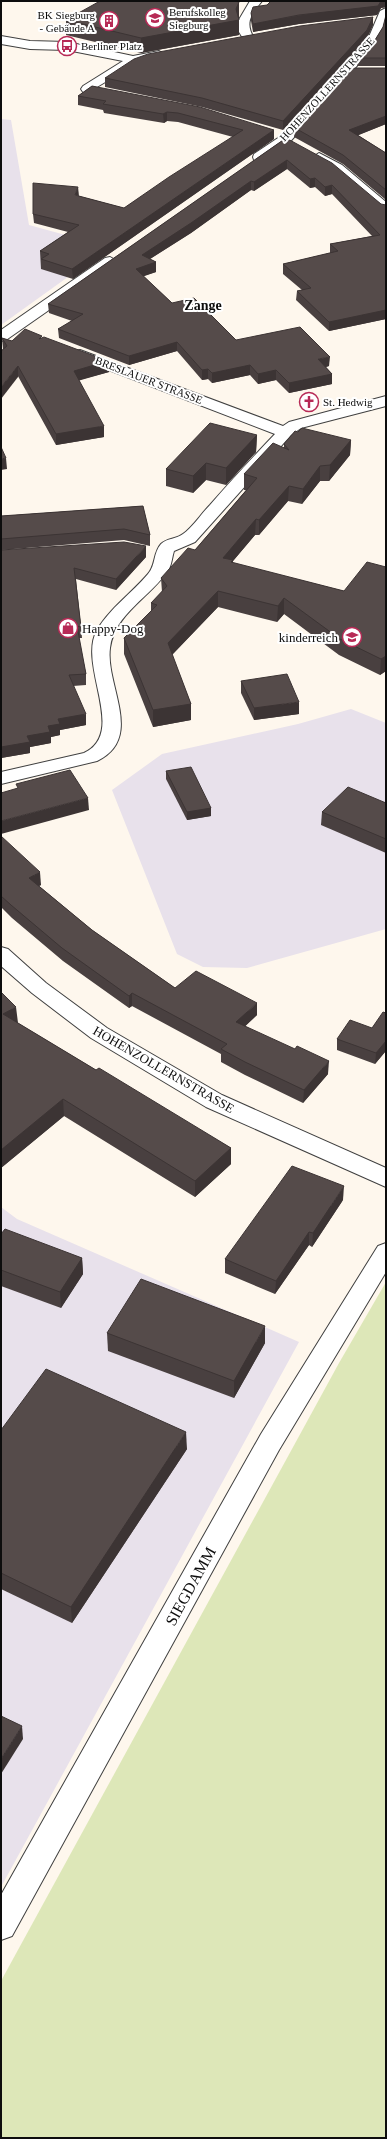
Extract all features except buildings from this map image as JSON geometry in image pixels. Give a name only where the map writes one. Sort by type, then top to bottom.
[{"type":"street","points":[[248,38],[242,30],[242,20],[256,1]]},
{"type":"street","points":[[367,20],[385,16]]},
{"type":"street","name":"HOHENZOLLERNSTRASSE","points":[[250,164],[280,135],[290,131],[346,71],[373,40],[385,16]]},
{"type":"street","points":[[234,40],[263,35]]},
{"type":"street","points":[[1,40],[24,44],[67,46],[133,60]]},
{"type":"street","points":[[109,93],[88,89],[133,60],[170,53]]},
{"type":"street","points":[[346,71],[359,71]]},
{"type":"street","points":[[280,135],[337,168],[386,208]]},
{"type":"street","points":[[7,333],[122,253]]},
{"type":"street","points":[[7,333],[27,334]]},
{"type":"street","name":"BRESLAUER STRASSE","points":[[64,348],[285,432]]},
{"type":"street","points":[[1,778],[90,757],[102,750],[109,742],[112,732],[101,659],[102,639],[109,626],[162,567],[155,554],[169,546],[189,538],[285,432],[295,425],[386,401]]},
{"type":"street","name":"HOHENZOLLERNSTRASSE","points":[[1,954],[39,988],[99,1033],[214,1101],[386,1178]]},
{"type":"street","name":"SIEGDAMM","points":[[1,1925],[270,1442],[386,1252]]},
{"type":"shaded area","points":[[1,119],[11,120],[29,225],[69,236],[86,264],[1,325]]},
{"type":"shaded area","points":[[351,709],[386,723],[386,929],[247,968],[203,967],[177,954],[112,790],[162,754],[298,724]]},
{"type":"shaded area","points":[[1,1207],[17,1219],[299,1342],[1,1887]]},
{"type":"green space","points":[[386,1282],[386,2138],[1,2138],[1,1981],[339,1363]]},
{"type":"place","name":"Berufskolleg Siegburg","points":[[155,18]]},
{"type":"place","name":"BK Siegburg - Gebäude A","points":[[109,21]]},
{"type":"place","name":"Berliner Platz","points":[[67,46]]},
{"type":"place","name":"St. Hedwig","points":[[309,402]]},
{"type":"place","name":"Happy-Dog","points":[[68,628]]},
{"type":"place","name":"kinderreich","points":[[352,637]]},
{"type":"district","name":"Zange","points":[[203,305]]}]
